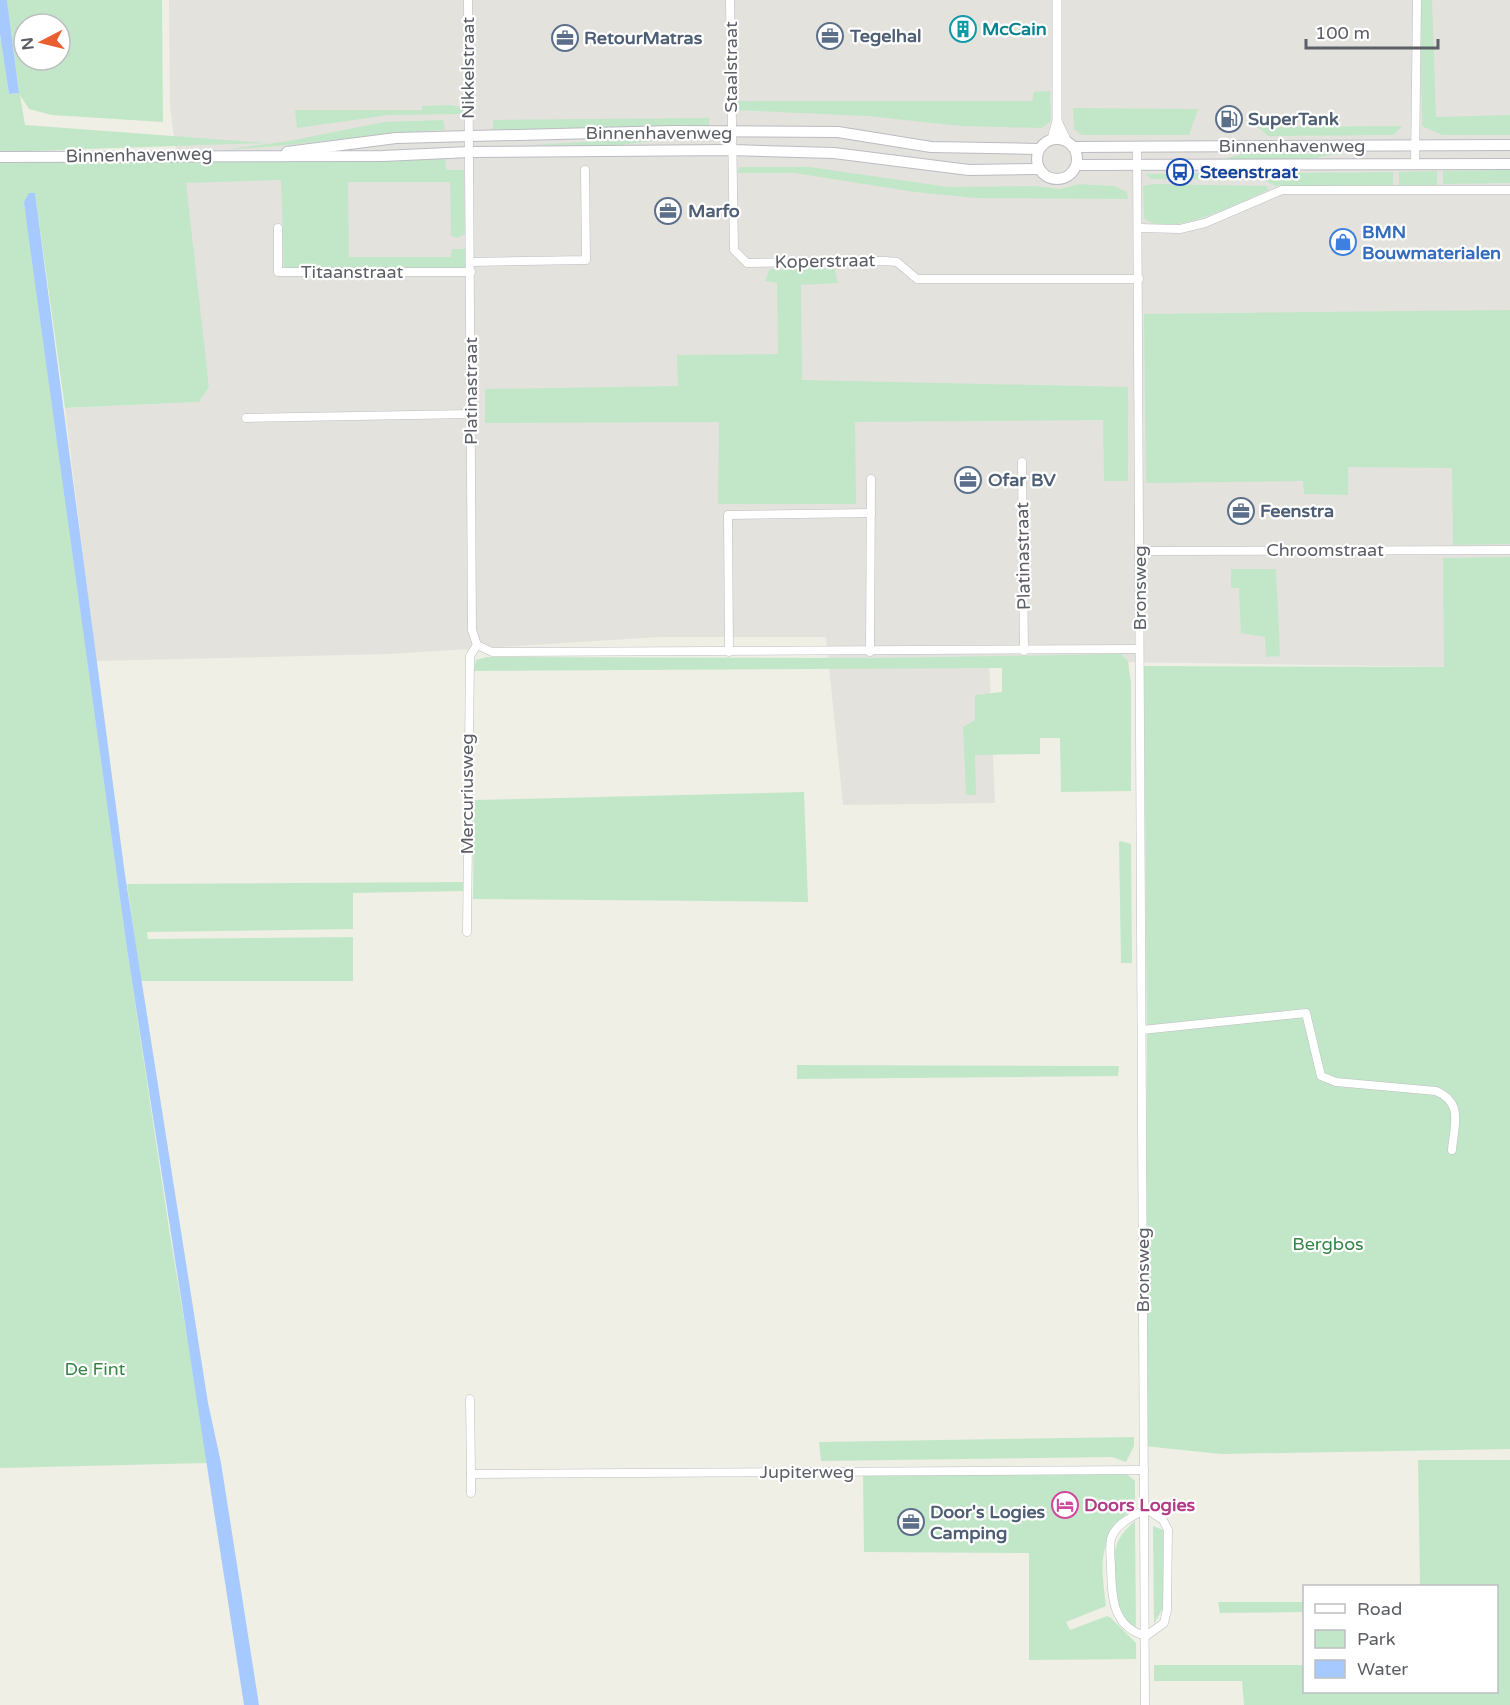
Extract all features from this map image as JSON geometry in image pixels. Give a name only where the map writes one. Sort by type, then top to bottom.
[{"type":"main road","name":"Binnenhavenweg","points":[[278,154],[369,140],[673,131],[838,132],[932,147],[1039,149]]},
{"type":"main road","points":[[1053,139],[1070,143],[1077,165],[1069,176],[1058,179],[1044,174],[1039,168],[1037,156],[1039,149],[1053,139]]},
{"type":"main road","name":"Binnenhavenweg","points":[[1070,143],[1137,147],[1510,145]]},
{"type":"main road","name":"Binnenhavenweg","points":[[0,156],[278,154],[373,156],[469,152],[731,150],[834,153],[969,170],[1039,168]]},
{"type":"main road","name":"Binnenhavenweg","points":[[1077,165],[1510,164]]},
{"type":"street","name":"Nikkelstraat","points":[[468,0],[469,136]]},
{"type":"street","name":"Staalstraat","points":[[730,0],[731,133]]},
{"type":"street","points":[[1053,139],[1057,121],[1057,0]]},
{"type":"street","points":[[1415,164],[1417,0]]},
{"type":"street","points":[[1057,121],[1070,143]]},
{"type":"street","name":"Koperstraat","points":[[731,133],[734,250],[747,263],[897,262],[916,279],[1139,279]]},
{"type":"street","name":"Platinastraat","points":[[469,136],[472,630],[477,645]]},
{"type":"street","name":"Bronsweg","points":[[1137,147],[1146,1509],[1145,1705]]},
{"type":"street","points":[[471,262],[586,260],[585,170]]},
{"type":"street","points":[[1139,228],[1180,229],[1205,223],[1282,190],[1510,190]]},
{"type":"street","name":"Titaanstraat","points":[[279,228],[278,273],[471,272]]},
{"type":"street","points":[[246,418],[471,414]]},
{"type":"street","name":"Platinastraat","points":[[1022,462],[1024,651]]},
{"type":"street","points":[[870,652],[871,479]]},
{"type":"street","points":[[729,652],[728,515],[871,513]]},
{"type":"street","name":"Chroomstraat","points":[[1140,551],[1510,550]]},
{"type":"street","points":[[477,645],[492,652],[1139,649]]},
{"type":"street","name":"Mercuriusweg","points":[[467,932],[470,656],[477,645]]},
{"type":"street","points":[[1142,1030],[1306,1013],[1321,1076],[1336,1082],[1436,1091],[1447,1096],[1455,1111],[1452,1150]]},
{"type":"street","points":[[470,1399],[471,1493]]},
{"type":"street","name":"Jupiterweg","points":[[471,1474],[1144,1470]]},
{"type":"street","points":[[1146,1509],[1162,1520],[1168,1530],[1167,1610],[1164,1623],[1146,1636],[1135,1632],[1121,1621],[1113,1608],[1111,1538],[1124,1521],[1146,1509]]},
{"type":"shaded area","points":[[169,0],[1510,0],[1510,668],[989,660],[995,803],[843,805],[826,637],[659,637],[390,654],[96,661],[65,408],[199,402],[209,387],[170,107]]},
{"type":"green space","points":[[7,0],[162,0],[163,122],[52,115],[29,109],[20,95],[25,125],[266,143],[0,152],[0,34],[9,94],[19,93],[16,72],[72,72],[72,12],[12,12],[12,39]]},
{"type":"green space","points":[[1420,0],[1432,0],[1436,117],[1510,115],[1510,135],[1442,135],[1422,126]]},
{"type":"green space","points":[[1050,91],[1051,121],[1042,128],[961,126],[867,116],[735,110],[735,101],[1032,101],[1034,92]]},
{"type":"green space","points":[[422,106],[462,107],[464,114],[389,115],[297,128],[295,110],[422,110]]},
{"type":"green space","points":[[1073,108],[1198,109],[1189,135],[1082,135],[1074,129]]},
{"type":"green space","points":[[709,118],[709,127],[493,131],[493,120]]},
{"type":"green space","points":[[443,120],[445,130],[229,149],[289,141],[384,122]]},
{"type":"green space","points":[[1402,126],[1394,135],[1268,136],[1258,127]]},
{"type":"green space","points":[[618,140],[652,141],[612,146],[532,145]]},
{"type":"green space","points":[[1242,154],[1337,154],[1297,161],[1221,160]]},
{"type":"green space","name":"De Fint","points":[[445,156],[446,170],[464,170],[465,234],[457,238],[451,236],[450,182],[348,182],[349,257],[450,257],[452,249],[465,249],[465,268],[284,269],[281,180],[186,183],[209,387],[199,402],[65,408],[35,193],[24,202],[127,949],[169,1229],[208,1463],[0,1468],[0,162]]},
{"type":"green space","points":[[740,167],[810,167],[948,187],[1034,186],[1061,189],[1079,184],[1114,186],[1127,192],[1128,199],[976,198],[915,192],[794,173],[737,173]]},
{"type":"green space","points":[[1510,170],[1510,183],[1443,184],[1443,171]]},
{"type":"green space","points":[[1437,171],[1437,185],[1399,185],[1399,172]]},
{"type":"green space","points":[[1393,172],[1393,185],[1276,186],[1263,180],[1151,179],[1145,174]]},
{"type":"green space","points":[[1154,184],[1266,186],[1269,190],[1205,217],[1170,225],[1155,224],[1144,218],[1143,186]]},
{"type":"green space","points":[[834,267],[838,283],[801,285],[802,380],[1128,387],[1128,481],[1104,481],[1103,420],[855,422],[856,504],[718,504],[719,422],[485,423],[485,389],[678,386],[677,355],[778,354],[777,283],[765,281],[770,269]]},
{"type":"green space","points":[[1510,310],[1510,544],[1453,545],[1452,468],[1348,467],[1348,495],[1304,494],[1303,481],[1146,483],[1144,314]]},
{"type":"green space","name":"Bergbos","points":[[1510,557],[1510,1449],[1221,1454],[1144,1446],[1147,1066],[1144,666],[1444,667],[1443,558]]},
{"type":"green space","points":[[1231,569],[1276,569],[1280,656],[1266,657],[1265,637],[1241,633],[1239,588],[1231,588]]},
{"type":"green space","points":[[1121,654],[1128,661],[1131,683],[1131,791],[1061,792],[1060,738],[1040,738],[1040,754],[975,755],[976,795],[966,795],[963,727],[975,720],[975,695],[1002,692],[1002,668],[474,671],[476,660],[487,657],[875,658]]},
{"type":"green space","points":[[804,792],[808,902],[473,899],[474,800]]},
{"type":"green space","points":[[1119,842],[1131,844],[1132,963],[1121,963]]},
{"type":"green space","points":[[465,882],[464,891],[353,893],[353,929],[147,932],[148,939],[353,937],[353,981],[141,981],[127,884]]},
{"type":"green space","points":[[797,1065],[1119,1066],[1118,1076],[797,1079]]},
{"type":"green space","points":[[1134,1437],[1134,1446],[1126,1462],[1112,1457],[821,1461],[819,1442]]},
{"type":"green space","points":[[1418,1460],[1510,1460],[1510,1705],[1244,1705],[1242,1681],[1154,1681],[1154,1665],[1303,1665],[1303,1693],[1498,1693],[1498,1585],[1420,1585]]},
{"type":"green space","points":[[1115,1473],[1128,1475],[1135,1481],[1135,1506],[1114,1529],[1104,1550],[1103,1575],[1106,1606],[1066,1622],[1070,1630],[1107,1616],[1111,1618],[1136,1643],[1136,1659],[1029,1660],[1029,1553],[864,1552],[863,1476]]},
{"type":"green space","points":[[1135,1521],[1136,1630],[1119,1609],[1113,1573],[1117,1543]]},
{"type":"green space","points":[[1153,1526],[1163,1530],[1164,1606],[1154,1624]]},
{"type":"green space","points":[[1218,1602],[1303,1602],[1303,1612],[1220,1613]]},
{"type":"water","points":[[0,0],[7,0],[12,39],[12,72],[16,72],[19,93],[9,94],[0,34]]},
{"type":"water","points":[[29,193],[35,193],[125,875],[208,1403],[221,1463],[259,1705],[244,1705],[127,949],[28,233],[24,202]]},
{"type":"place","name":"McCain","points":[[963,29]]},
{"type":"place","name":"Tegelhal","points":[[830,36]]},
{"type":"place","name":"RetourMatras","points":[[565,38]]},
{"type":"place","name":"SuperTank","points":[[1229,119]]},
{"type":"place","name":"Steenstraat","points":[[1180,172]]},
{"type":"place","name":"Marfo","points":[[668,211]]},
{"type":"place","name":"BMN Bouwmaterialen","points":[[1343,242]]},
{"type":"place","name":"Ofar BV","points":[[968,480]]},
{"type":"place","name":"Feenstra","points":[[1241,511]]},
{"type":"place","name":"Doors Logies","points":[[1065,1505]]},
{"type":"place","name":"Door's Logies Camping","points":[[911,1522]]}]
